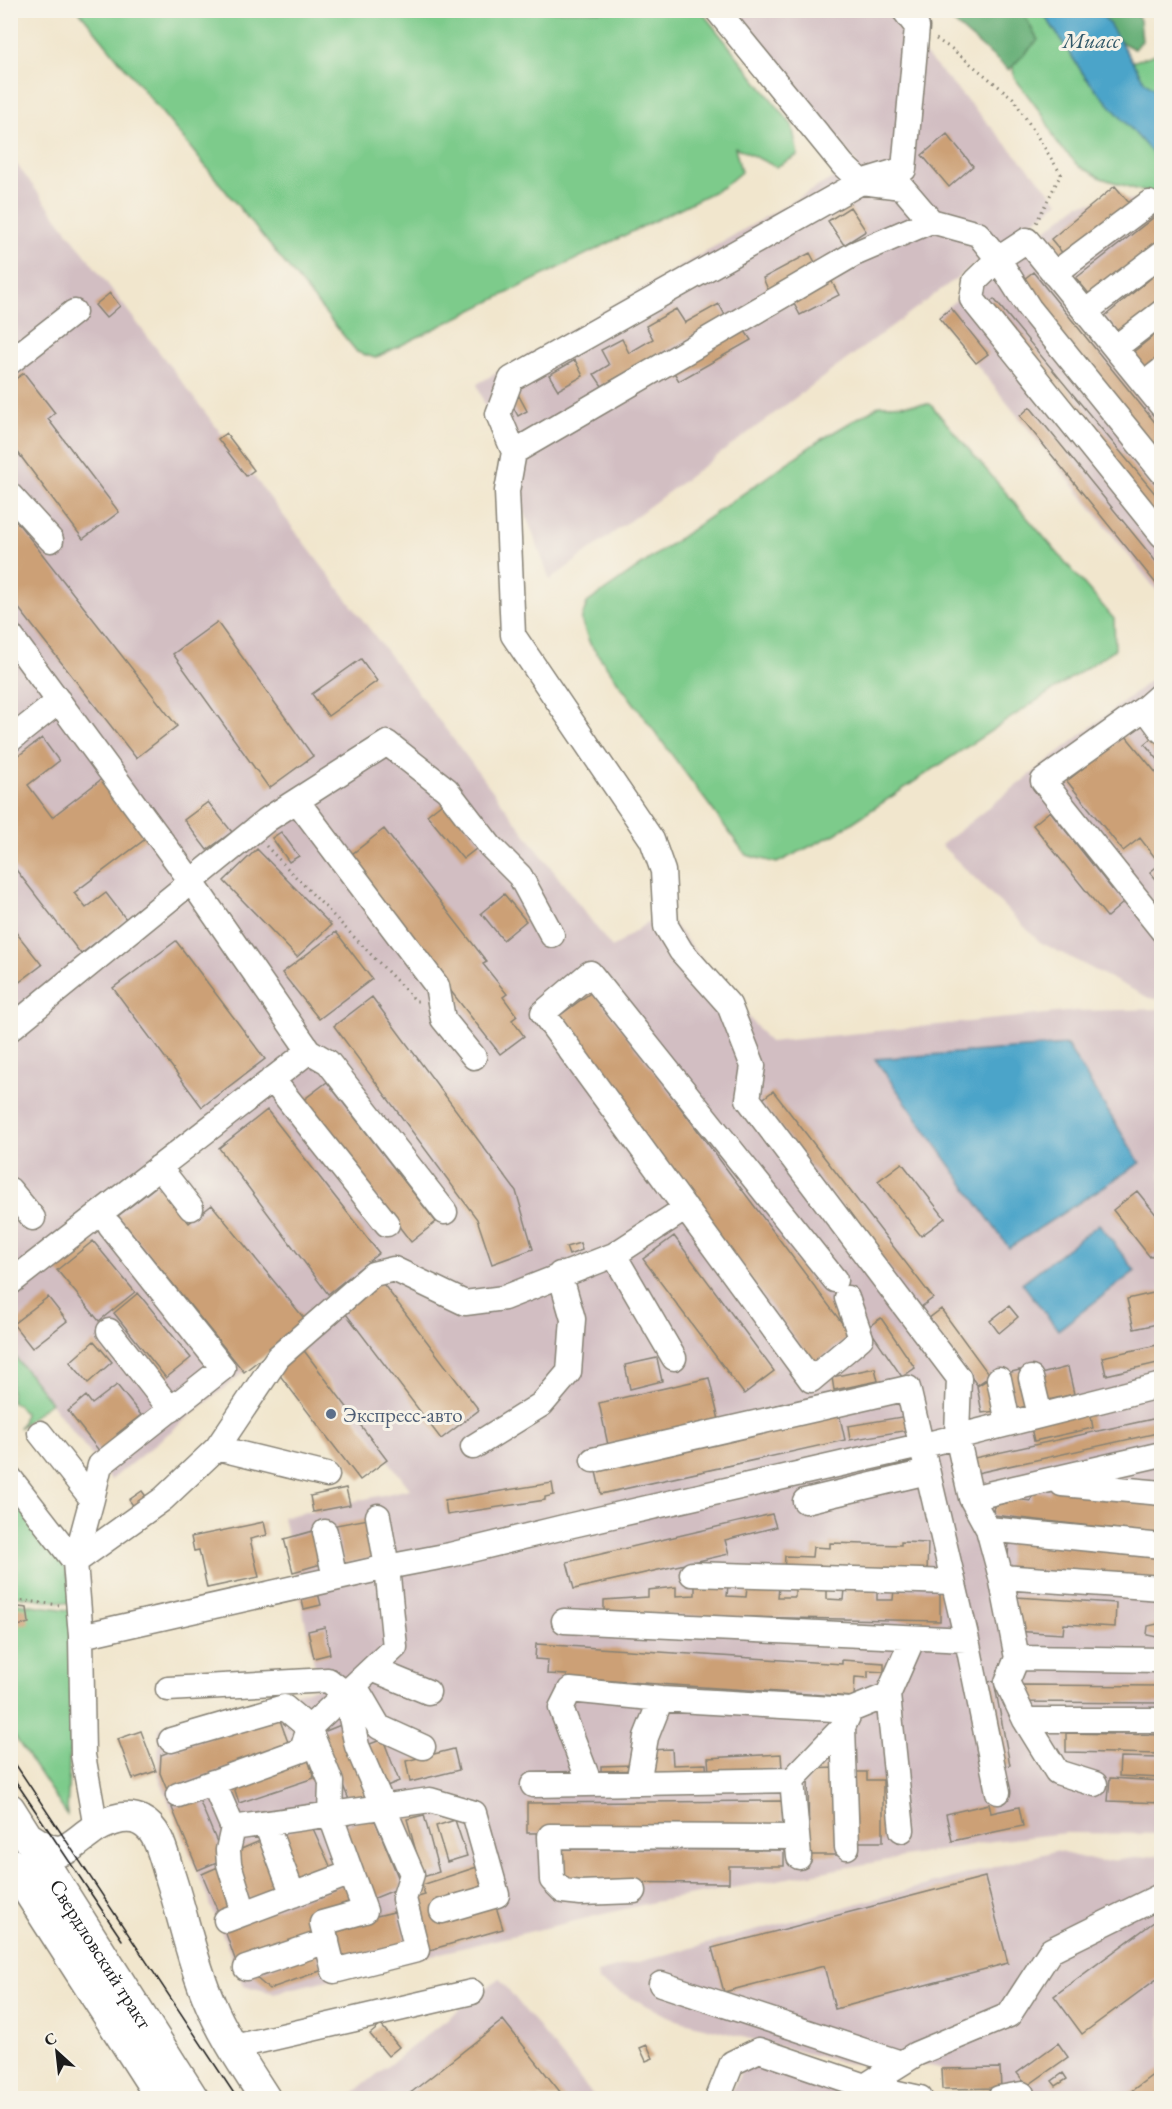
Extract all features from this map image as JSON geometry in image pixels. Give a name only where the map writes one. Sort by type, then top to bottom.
[{"type":"main road","name":"Свердловский тракт","points":[[10,1809],[194,2098]]},
{"type":"main road","points":[[30,1839],[52,1850],[71,1848],[96,1828],[121,1818],[132,1818],[148,1825],[160,1846],[194,1960],[210,2004],[265,2098]]},
{"type":"main road","points":[[71,1848],[66,1869],[71,1904]]},
{"type":"main road","name":"Свердловский тракт","points":[[10,1863],[161,2098]]},
{"type":"lane","points":[[717,10],[843,165],[861,182],[902,188],[931,221],[978,234],[998,259],[1029,308],[1161,472]]},
{"type":"lane","points":[[911,19],[904,169],[861,182],[511,380],[498,414],[514,452],[507,491],[513,634],[652,840],[663,871],[666,926],[681,951],[729,1005],[753,1066],[748,1099],[959,1378],[957,1436],[971,1498],[988,1529],[1001,1578],[1017,1658],[1007,1682],[1025,1720],[1057,1772],[1095,1784]]},
{"type":"lane","points":[[1054,274],[1149,203]]},
{"type":"lane","points":[[514,452],[854,254],[931,221]]},
{"type":"lane","points":[[1161,406],[1153,377],[1115,348],[1027,240],[998,259],[975,281],[972,299],[1161,535]]},
{"type":"lane","points":[[1085,312],[1161,253]]},
{"type":"lane","points":[[10,362],[74,312]]},
{"type":"lane","points":[[1115,348],[1161,312]]},
{"type":"lane","points":[[10,495],[51,540]]},
{"type":"lane","points":[[10,635],[192,881],[309,1051],[328,1062],[445,1212]]},
{"type":"lane","points":[[1161,731],[1153,700],[1043,781],[1161,930]]},
{"type":"lane","points":[[10,740],[59,701]]},
{"type":"lane","points":[[10,1029],[268,819],[387,743],[447,790],[490,846],[520,876],[552,935]]},
{"type":"lane","points":[[297,801],[437,986],[443,1019],[474,1057]]},
{"type":"lane","points":[[590,974],[841,1289],[861,1338],[812,1380],[686,1208],[543,1013],[590,974]]},
{"type":"lane","points":[[10,1283],[309,1051]]},
{"type":"lane","points":[[272,1079],[387,1224]]},
{"type":"lane","points":[[159,1167],[191,1208]]},
{"type":"lane","points":[[10,1190],[33,1218]]},
{"type":"lane","points":[[75,1562],[163,1499],[218,1448],[278,1357],[373,1274],[394,1269],[465,1302],[504,1298],[560,1274],[614,1255],[686,1208]]},
{"type":"lane","points":[[96,1828],[83,1755],[81,1636],[75,1562],[100,1466],[223,1368],[110,1226]]},
{"type":"lane","points":[[614,1255],[674,1358]]},
{"type":"lane","points":[[473,1447],[542,1404],[569,1372],[573,1319],[560,1274]]},
{"type":"lane","points":[[109,1331],[171,1410]]},
{"type":"lane","points":[[1031,1378],[1040,1415]]},
{"type":"lane","points":[[999,1379],[1008,1423]]},
{"type":"lane","points":[[81,1636],[335,1578],[450,1555],[920,1446],[1161,1385]]},
{"type":"lane","points":[[593,1460],[908,1388],[967,1640],[998,1792]]},
{"type":"lane","points":[[39,1433],[92,1499]]},
{"type":"lane","points":[[218,1448],[327,1475]]},
{"type":"lane","points":[[971,1498],[1161,1454]]},
{"type":"lane","points":[[805,1501],[927,1472]]},
{"type":"lane","points":[[10,1478],[75,1562]]},
{"type":"lane","points":[[1042,1483],[1161,1494]]},
{"type":"lane","points":[[178,1795],[302,1750],[309,1728],[395,1647],[387,1567],[378,1516]]},
{"type":"lane","points":[[988,1529],[1161,1546]]},
{"type":"lane","points":[[325,1532],[335,1578]]},
{"type":"lane","points":[[692,1574],[953,1582]]},
{"type":"lane","points":[[1001,1578],[1161,1588]]},
{"type":"lane","points":[[564,1621],[967,1640]]},
{"type":"lane","points":[[902,1830],[888,1695],[913,1638]]},
{"type":"lane","points":[[1017,1658],[1161,1660]]},
{"type":"lane","points":[[372,1669],[428,1692]]},
{"type":"lane","points":[[168,1689],[328,1680],[350,1690],[379,1727],[423,1747]]},
{"type":"lane","points":[[350,1690],[357,1746],[412,1874],[404,1899],[417,1950],[334,1971],[322,1923],[404,1899]]},
{"type":"lane","points":[[591,1784],[561,1708],[570,1690],[847,1719]]},
{"type":"lane","points":[[533,1785],[792,1780],[847,1719],[888,1695]]},
{"type":"lane","points":[[638,1783],[646,1737],[661,1699]]},
{"type":"lane","points":[[171,1740],[284,1707],[309,1728],[331,1782],[330,1814],[365,1911]]},
{"type":"lane","points":[[847,1719],[847,1847]]},
{"type":"lane","points":[[1025,1720],[1161,1720]]},
{"type":"lane","points":[[634,1891],[581,1893],[562,1891],[552,1880],[550,1836],[798,1847],[792,1780]]},
{"type":"lane","points":[[213,1782],[233,1828],[228,1850],[235,1917],[351,1873]]},
{"type":"lane","points":[[233,1828],[430,1800],[474,1813],[497,1894],[442,1911]]},
{"type":"lane","points":[[266,1824],[293,1895]]},
{"type":"lane","points":[[865,2086],[916,2054],[1009,2016],[1052,1950],[1161,1894]]},
{"type":"lane","points":[[246,1968],[327,1941]]},
{"type":"lane","points":[[661,1984],[901,2063]]},
{"type":"lane","points":[[234,2047],[472,1992]]},
{"type":"lane","points":[[718,2098],[732,2063],[759,2050],[865,2086],[920,2098]]},
{"type":"path","points":[[911,19],[1013,98],[1061,174],[1027,240]]},
{"type":"path","points":[[252,832],[416,1001],[440,1004]]},
{"type":"path","points":[[10,1599],[79,1608]]},
{"type":"shaded area","points":[[732,11],[886,11],[1059,202],[550,580],[477,384],[857,164]]},
{"type":"shaded area","points":[[11,157],[612,948],[663,911],[769,1042],[1076,1011],[1161,1009],[1161,1834],[1066,1833],[993,1841],[654,1902],[273,1993],[243,1985],[158,1775],[159,1728],[319,1687],[283,1517],[410,1489],[292,1333],[111,1480],[11,1354]]},
{"type":"shaded area","points":[[1117,199],[1153,201],[1161,209],[1161,596],[937,315],[1079,204]]},
{"type":"shaded area","points":[[1161,672],[1161,1000],[1149,998],[1040,942],[941,845]]},
{"type":"shaded area","points":[[1055,1851],[1100,1862],[1161,1855],[1161,2098],[1015,2098],[1013,2084],[883,2056],[877,2063],[849,2064],[676,2020],[598,1981],[597,1973]]},
{"type":"shaded area","points":[[499,1978],[595,2098],[347,2098]]},
{"type":"shaded area","points":[[746,2062],[870,2098],[728,2098]]},
{"type":"green space","points":[[79,11],[701,11],[792,125],[798,155],[776,167],[735,147],[741,172],[723,187],[375,358],[357,352]]},
{"type":"green space","points":[[940,11],[1022,11],[1038,40],[1009,70]]},
{"type":"green space","points":[[1007,11],[1042,11],[1086,78],[1161,52],[1161,197],[1101,178],[1079,166],[1057,143],[1044,117],[1014,77]]},
{"type":"green space","points":[[1088,11],[1135,11],[1140,20],[1142,41],[1134,49],[1108,35]]},
{"type":"green space","points":[[930,404],[1114,619],[1115,649],[835,834],[777,863],[746,855],[590,644],[581,620],[587,603],[817,442],[880,405]]},
{"type":"green space","points":[[12,1353],[51,1402],[19,1428],[24,1413],[17,1404],[11,1402]]},
{"type":"green space","points":[[10,1491],[61,1554],[76,1604],[11,1595]]},
{"type":"green space","points":[[10,1602],[76,1611],[67,1815],[11,1731]]},
{"type":"water","name":"Миасс","points":[[1042,11],[1098,11],[1108,22],[1145,82],[1161,93],[1161,163],[1086,78]]},
{"type":"water","points":[[1067,1045],[1140,1163],[1009,1248],[875,1059]]},
{"type":"water","points":[[1099,1224],[1135,1271],[1058,1330],[1022,1283]]},
{"type":"building","points":[[947,134],[973,166],[949,187],[922,155]]},
{"type":"building","points":[[1115,186],[1134,209],[1069,261],[1051,239]]},
{"type":"building","points":[[850,207],[866,231],[844,245],[828,221]]},
{"type":"building","points":[[1162,211],[1162,249],[1095,301],[1076,278]]},
{"type":"building","points":[[810,253],[817,266],[769,292],[763,278]]},
{"type":"building","points":[[1162,269],[1162,309],[1125,340],[1105,316]]},
{"type":"building","points":[[1033,272],[1162,431],[1162,458],[1019,283]]},
{"type":"building","points":[[831,280],[839,295],[800,315],[792,300]]},
{"type":"building","points":[[110,293],[120,306],[106,318],[95,305]]},
{"type":"building","points":[[994,299],[1162,502],[1162,527],[982,309]]},
{"type":"building","points":[[719,304],[726,317],[602,386],[594,374],[609,365],[601,350],[622,339],[629,353],[653,339],[646,326],[676,309],[685,323]]},
{"type":"building","points":[[951,308],[988,354],[976,363],[939,318]]},
{"type":"building","points":[[743,328],[751,340],[679,381],[672,369]]},
{"type":"building","points":[[1162,329],[1162,369],[1151,377],[1132,353]]},
{"type":"building","points":[[575,360],[583,376],[558,390],[549,375]]},
{"type":"building","points":[[24,373],[55,413],[48,419],[119,512],[83,539],[13,446],[10,447],[10,383]]},
{"type":"building","points":[[519,396],[527,411],[518,416],[510,401]]},
{"type":"building","points":[[1030,407],[1162,569],[1162,591],[1020,416]]},
{"type":"building","points":[[226,433],[254,470],[246,476],[218,439]]},
{"type":"building","points":[[10,513],[177,726],[136,758],[10,597]]},
{"type":"building","points":[[217,622],[313,756],[269,788],[173,654]]},
{"type":"building","points":[[361,659],[377,681],[328,716],[312,694]]},
{"type":"building","points":[[1125,735],[1162,780],[1162,886],[1150,872],[1160,864],[1140,838],[1123,851],[1067,781]]},
{"type":"building","points":[[1156,735],[1162,741],[1162,761],[1160,762],[1145,744]]},
{"type":"building","points":[[42,738],[59,761],[28,785],[52,817],[103,778],[148,837],[74,893],[86,908],[106,893],[126,919],[81,954],[10,862],[10,762]]},
{"type":"building","points":[[446,800],[481,845],[463,859],[427,815]]},
{"type":"building","points":[[208,802],[232,832],[207,850],[184,820]]},
{"type":"building","points":[[1050,811],[1123,903],[1107,917],[1033,825]]},
{"type":"building","points":[[384,829],[487,962],[483,964],[507,994],[503,997],[517,1016],[512,1020],[524,1036],[500,1054],[347,858]]},
{"type":"building","points":[[281,832],[299,856],[289,862],[272,838]]},
{"type":"building","points":[[257,849],[331,925],[297,957],[224,881]]},
{"type":"building","points":[[504,894],[526,921],[503,940],[481,913]]},
{"type":"building","points":[[10,925],[42,965],[10,989]]},
{"type":"building","points":[[336,932],[372,979],[319,1019],[282,973]]},
{"type":"building","points":[[176,941],[265,1059],[202,1107],[113,988]]},
{"type":"building","points":[[593,991],[851,1335],[814,1363],[555,1019]]},
{"type":"building","points":[[372,997],[516,1191],[533,1249],[492,1264],[477,1219],[334,1026]]},
{"type":"building","points":[[327,1082],[436,1222],[411,1242],[302,1101]]},
{"type":"building","points":[[773,1091],[933,1298],[921,1307],[760,1101]]},
{"type":"building","points":[[267,1110],[379,1253],[328,1294],[219,1148]]},
{"type":"building","points":[[902,1163],[945,1218],[921,1236],[878,1181]]},
{"type":"building","points":[[158,1185],[189,1223],[212,1205],[307,1322],[244,1372],[118,1216]]},
{"type":"building","points":[[1137,1191],[1162,1222],[1162,1248],[1150,1257],[1113,1210]]},
{"type":"building","points":[[674,1236],[774,1371],[744,1394],[643,1259]]},
{"type":"building","points":[[93,1241],[135,1292],[99,1321],[57,1270]]},
{"type":"building","points":[[580,1243],[582,1250],[569,1255],[566,1247]]},
{"type":"building","points":[[381,1281],[479,1410],[441,1439],[343,1310]]},
{"type":"building","points":[[1162,1291],[1162,1323],[1134,1329],[1127,1299]]},
{"type":"building","points":[[138,1293],[191,1358],[166,1378],[114,1313]]},
{"type":"building","points":[[48,1297],[67,1321],[32,1348],[13,1324]]},
{"type":"building","points":[[1009,1306],[1018,1317],[999,1333],[990,1321]]},
{"type":"building","points":[[941,1309],[990,1376],[977,1385],[928,1319]]},
{"type":"building","points":[[881,1318],[915,1368],[902,1377],[868,1327]]},
{"type":"building","points":[[94,1341],[112,1362],[88,1383],[70,1362]]},
{"type":"building","points":[[1162,1344],[1162,1362],[1106,1375],[1102,1357]]},
{"type":"building","name":"Экспресс-авто","points":[[302,1348],[387,1460],[360,1480],[275,1369]]},
{"type":"building","points":[[657,1358],[662,1381],[630,1389],[625,1365]]},
{"type":"building","points":[[1068,1367],[1074,1394],[1044,1401],[1037,1375]]},
{"type":"building","points":[[875,1368],[878,1381],[834,1390],[832,1377]]},
{"type":"building","points":[[1020,1370],[1029,1406],[1015,1409],[1007,1373]]},
{"type":"building","points":[[709,1378],[719,1420],[608,1445],[599,1403]]},
{"type":"building","points":[[990,1378],[996,1411],[982,1413],[977,1386]]},
{"type":"building","points":[[117,1385],[141,1415],[117,1434],[123,1442],[104,1457],[68,1411],[86,1396],[92,1404]]},
{"type":"building","points":[[1089,1406],[1093,1428],[1034,1441],[1029,1419]]},
{"type":"building","points":[[839,1413],[845,1440],[601,1494],[595,1467]]},
{"type":"building","points":[[907,1416],[909,1430],[850,1440],[848,1426]]},
{"type":"building","points":[[1162,1417],[1162,1432],[968,1475],[965,1460]]},
{"type":"building","points":[[552,1483],[554,1495],[545,1497],[545,1500],[447,1515],[445,1500]]},
{"type":"building","points":[[346,1488],[350,1505],[313,1512],[310,1496]]},
{"type":"building","points":[[1050,1488],[1162,1500],[1162,1534],[993,1515],[995,1497],[1031,1501],[1033,1491],[1050,1493]]},
{"type":"building","points":[[142,1491],[150,1502],[138,1512],[129,1500]]},
{"type":"building","points":[[772,1514],[776,1527],[725,1540],[729,1554],[574,1589],[567,1562]]},
{"type":"building","points":[[368,1519],[376,1557],[344,1564],[336,1525]]},
{"type":"building","points":[[264,1522],[267,1535],[250,1539],[259,1577],[207,1588],[199,1550],[194,1551],[191,1537]]},
{"type":"building","points":[[313,1531],[321,1564],[293,1572],[284,1539]]},
{"type":"building","points":[[901,1542],[928,1543],[927,1572],[784,1572],[785,1556],[812,1557],[813,1547],[830,1548],[830,1543],[901,1545]]},
{"type":"building","points":[[1009,1542],[1162,1554],[1160,1580],[1007,1569]]},
{"type":"building","points":[[695,1584],[728,1585],[727,1596],[746,1597],[747,1586],[779,1587],[778,1597],[795,1597],[795,1588],[827,1588],[827,1599],[844,1600],[845,1589],[877,1589],[877,1600],[893,1600],[894,1590],[940,1590],[940,1621],[604,1614],[604,1600],[648,1597],[648,1590],[676,1587],[676,1596],[695,1595]]},
{"type":"building","points":[[318,1593],[321,1605],[304,1609],[301,1597]]},
{"type":"building","points":[[1015,1597],[1116,1603],[1115,1627],[1064,1624],[1063,1634],[1013,1631]]},
{"type":"building","points":[[10,1606],[27,1608],[29,1623],[10,1628]]},
{"type":"building","points":[[1162,1623],[1162,1638],[1147,1635],[1148,1626]]},
{"type":"building","points":[[325,1627],[330,1654],[314,1658],[308,1631]]},
{"type":"building","points":[[536,1644],[842,1664],[842,1660],[884,1663],[884,1672],[868,1671],[868,1678],[855,1677],[854,1697],[567,1678],[567,1675],[547,1674],[548,1660],[535,1659]]},
{"type":"building","points":[[994,1681],[1010,1765],[997,1768],[981,1683]]},
{"type":"building","points":[[1022,1685],[1162,1686],[1162,1703],[1022,1702]]},
{"type":"building","points":[[277,1712],[289,1745],[167,1790],[160,1773],[161,1755]]},
{"type":"building","points":[[343,1724],[372,1793],[350,1802],[321,1733]]},
{"type":"building","points":[[141,1731],[156,1771],[133,1779],[118,1739]]},
{"type":"building","points":[[1066,1733],[1162,1735],[1162,1754],[1066,1752]]},
{"type":"building","points":[[383,1739],[399,1781],[382,1788],[365,1746]]},
{"type":"building","points":[[454,1749],[459,1770],[410,1782],[406,1761]]},
{"type":"building","points":[[672,1749],[673,1765],[706,1764],[707,1779],[649,1781],[647,1750]]},
{"type":"building","points":[[781,1754],[782,1769],[709,1773],[708,1758]]},
{"type":"building","points":[[1120,1757],[1162,1758],[1162,1778],[1119,1776]]},
{"type":"building","points":[[308,1759],[314,1778],[239,1803],[233,1784]]},
{"type":"building","points":[[635,1765],[635,1777],[601,1778],[601,1766]]},
{"type":"building","points":[[835,1768],[837,1855],[809,1855],[808,1769]]},
{"type":"building","points":[[852,1772],[867,1772],[867,1780],[883,1780],[883,1842],[852,1842]]},
{"type":"building","points":[[1110,1778],[1162,1781],[1162,1803],[1108,1801]]},
{"type":"building","points":[[198,1797],[224,1859],[198,1870],[172,1808]]},
{"type":"building","points":[[782,1801],[783,1831],[527,1833],[527,1803]]},
{"type":"building","points":[[989,1804],[991,1813],[1019,1807],[1023,1826],[952,1841],[946,1814]]},
{"type":"building","points":[[373,1815],[402,1887],[370,1900],[341,1828]]},
{"type":"building","points":[[424,1815],[439,1872],[423,1877],[407,1819]]},
{"type":"building","points":[[455,1820],[467,1856],[447,1862],[436,1826]]},
{"type":"building","points":[[310,1822],[331,1868],[297,1883],[276,1838]]},
{"type":"building","points":[[262,1840],[282,1886],[250,1900],[230,1854]]},
{"type":"building","points":[[560,1849],[784,1850],[784,1866],[729,1866],[729,1883],[560,1882]]},
{"type":"building","points":[[480,1866],[503,1929],[426,1951],[411,1899],[425,1895],[422,1885]]},
{"type":"building","points":[[218,1867],[235,1907],[219,1914],[202,1874]]},
{"type":"building","points":[[985,1877],[1008,1963],[835,2009],[824,1966],[724,1992],[712,1948]]},
{"type":"building","points":[[345,1884],[351,1901],[313,1915],[319,1932],[236,1962],[224,1928]]},
{"type":"building","points":[[398,1911],[406,1944],[339,1960],[331,1927]]},
{"type":"building","points":[[1162,1916],[1162,1975],[1082,2034],[1054,1996]]},
{"type":"building","points":[[315,1951],[323,1970],[269,1989],[253,1975]]},
{"type":"building","points":[[503,2020],[565,2098],[403,2098],[413,2091]]},
{"type":"building","points":[[381,2025],[399,2047],[388,2056],[370,2034]]},
{"type":"building","points":[[1058,2043],[1068,2057],[1027,2086],[1017,2073]]},
{"type":"building","points":[[647,2045],[653,2058],[646,2061],[640,2048]]},
{"type":"building","points":[[1000,2068],[1001,2088],[942,2089],[941,2069]]},
{"type":"building","points":[[1162,2068],[1162,2098],[1122,2098]]},
{"type":"building","points":[[1063,2073],[1067,2079],[1056,2086],[1052,2081]]},
{"type":"tram line","points":[[10,1756],[237,2098]]},
{"type":"tram line","points":[[10,1773],[122,1940]]},
{"type":"place","name":"Экспресс-авто","points":[[331,1414]]}]
